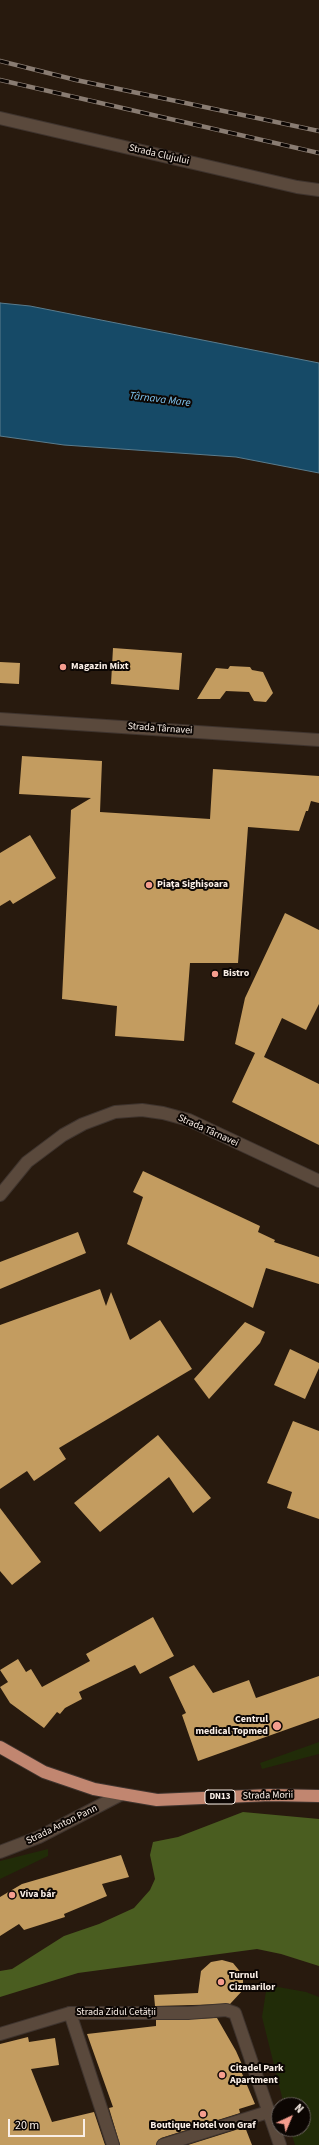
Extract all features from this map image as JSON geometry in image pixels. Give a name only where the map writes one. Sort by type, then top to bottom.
[{"type":"highway","name":"DN13","points":[[0,1747],[44,1772],[94,1789],[122,1794]]},
{"type":"highway","name":"Strada Morii","points":[[122,1794],[157,1800],[270,1795],[319,1796]]},
{"type":"street","name":"Strada Clujului","points":[[0,118],[297,187],[319,190]]},
{"type":"street","name":"Strada Târnavei","points":[[0,719],[319,740]]},
{"type":"street","name":"Strada Târnavei","points":[[0,1194],[27,1162],[63,1135],[84,1124],[116,1112],[142,1110],[163,1113],[189,1120],[319,1181]]},
{"type":"street","name":"Strada Anton Pann","points":[[0,1852],[40,1836],[122,1794]]},
{"type":"street","name":"Strada Zidul Cetății","points":[[0,2034],[70,2013],[188,2013],[226,2010],[235,2013],[268,2112]]},
{"type":"street","points":[[70,2013],[113,2145]]},
{"type":"street","points":[[163,2145],[268,2112],[280,2145]]},
{"type":"green space","points":[[319,1742],[319,1754],[262,1769],[260,1763]]},
{"type":"green space","points":[[243,1812],[319,1819],[319,1966],[281,1954],[257,1949],[78,1973],[0,1997],[0,1971],[12,1969],[64,1936],[99,1924],[134,1908],[150,1890],[155,1879],[150,1855],[153,1842],[178,1837]]},
{"type":"green space","points":[[48,1849],[48,1856],[0,1879],[0,1861]]},
{"type":"green space","points":[[267,1985],[306,1992],[319,1997],[319,2145],[295,2145],[292,2137],[311,2137],[311,2097],[282,2097],[262,2017]]},
{"type":"water","name":"Târnava Mare","points":[[0,303],[30,306],[319,363],[319,473],[236,457],[64,445],[0,436]]},
{"type":"building","points":[[113,648],[182,653],[179,690],[111,684]]},
{"type":"building","points":[[0,662],[20,663],[19,684],[0,683]]},
{"type":"building","points":[[230,666],[250,667],[252,670],[263,672],[273,693],[266,702],[254,701],[249,692],[226,691],[220,699],[197,699],[216,668],[228,669]]},
{"type":"building","points":[[22,756],[102,761],[100,812],[210,819],[213,769],[319,776],[319,803],[311,801],[299,831],[248,827],[238,963],[190,963],[184,1041],[115,1036],[117,1006],[62,999],[71,810],[91,798],[19,794]]},
{"type":"building","points":[[30,835],[56,878],[13,904],[10,900],[0,906],[0,853]]},
{"type":"building","points":[[285,913],[319,930],[319,1004],[306,1030],[282,1018],[264,1057],[319,1084],[319,1145],[232,1102],[255,1053],[235,1044],[245,998]]},
{"type":"building","points":[[143,1171],[260,1226],[258,1232],[275,1240],[274,1242],[319,1257],[319,1284],[266,1268],[253,1308],[127,1244],[143,1197],[133,1192]]},
{"type":"building","points":[[78,1232],[86,1253],[0,1289],[0,1262]]},
{"type":"building","points":[[100,1289],[106,1306],[111,1292],[130,1340],[160,1320],[192,1369],[59,1448],[66,1459],[34,1481],[27,1471],[0,1489],[0,1325]]},
{"type":"building","points":[[245,1322],[265,1332],[260,1343],[209,1399],[194,1379]]},
{"type":"building","points":[[290,1349],[319,1363],[319,1368],[305,1399],[274,1385]]},
{"type":"building","points":[[293,1421],[319,1431],[319,1519],[287,1508],[292,1492],[267,1483]]},
{"type":"building","points":[[158,1435],[211,1498],[193,1513],[169,1477],[100,1532],[74,1503]]},
{"type":"building","points":[[0,1508],[41,1562],[12,1585],[0,1571]]},
{"type":"building","points":[[153,1617],[174,1656],[140,1674],[135,1665],[79,1692],[82,1699],[65,1708],[60,1714],[57,1712],[44,1728],[10,1703],[0,1687],[8,1682],[0,1670],[18,1659],[26,1672],[31,1669],[42,1687],[90,1661],[86,1654]]},
{"type":"building","points":[[194,1665],[213,1693],[249,1680],[256,1698],[319,1676],[319,1718],[198,1761],[182,1715],[186,1713],[169,1677]]},
{"type":"building","points":[[121,1855],[129,1877],[102,1884],[107,1896],[64,1914],[65,1917],[24,1930],[19,1924],[0,1936],[0,1897],[22,1884]]},
{"type":"building","name":"Turnul Cizmarilor","points":[[222,1960],[233,1963],[243,1975],[243,1990],[230,2004],[155,2006],[154,1995],[198,1993],[201,1971],[211,1962]]},
{"type":"building","points":[[217,2018],[236,2051],[244,2069],[241,2071],[255,2104],[239,2109],[240,2113],[161,2138],[156,2145],[120,2145],[109,2108],[113,2107],[87,2034],[156,2026],[156,2020]]},
{"type":"building","points":[[28,2037],[29,2042],[55,2038],[59,2065],[31,2069],[52,2122],[94,2112],[105,2145],[0,2145],[0,2044]]},
{"type":"building","points":[[245,2127],[252,2145],[188,2145]]},
{"type":"railway","points":[[0,61],[76,80],[319,131]]},
{"type":"railway","points":[[0,80],[319,153]]},
{"type":"place","name":"Magazin Mixt","points":[[63,667]]},
{"type":"place","name":"Piața Sighișoara","points":[[149,885]]},
{"type":"place","name":"Bistro","points":[[215,974]]},
{"type":"place","name":"Centrul medical Topmed","points":[[277,1726]]},
{"type":"place","name":"Viva bár","points":[[12,1895]]},
{"type":"place","name":"Turnul Cizmarilor","points":[[221,1982]]},
{"type":"place","name":"Citadel Park Apartment","points":[[222,2075]]},
{"type":"place","name":"Boutique Hotel von Graf","points":[[203,2114]]}]
